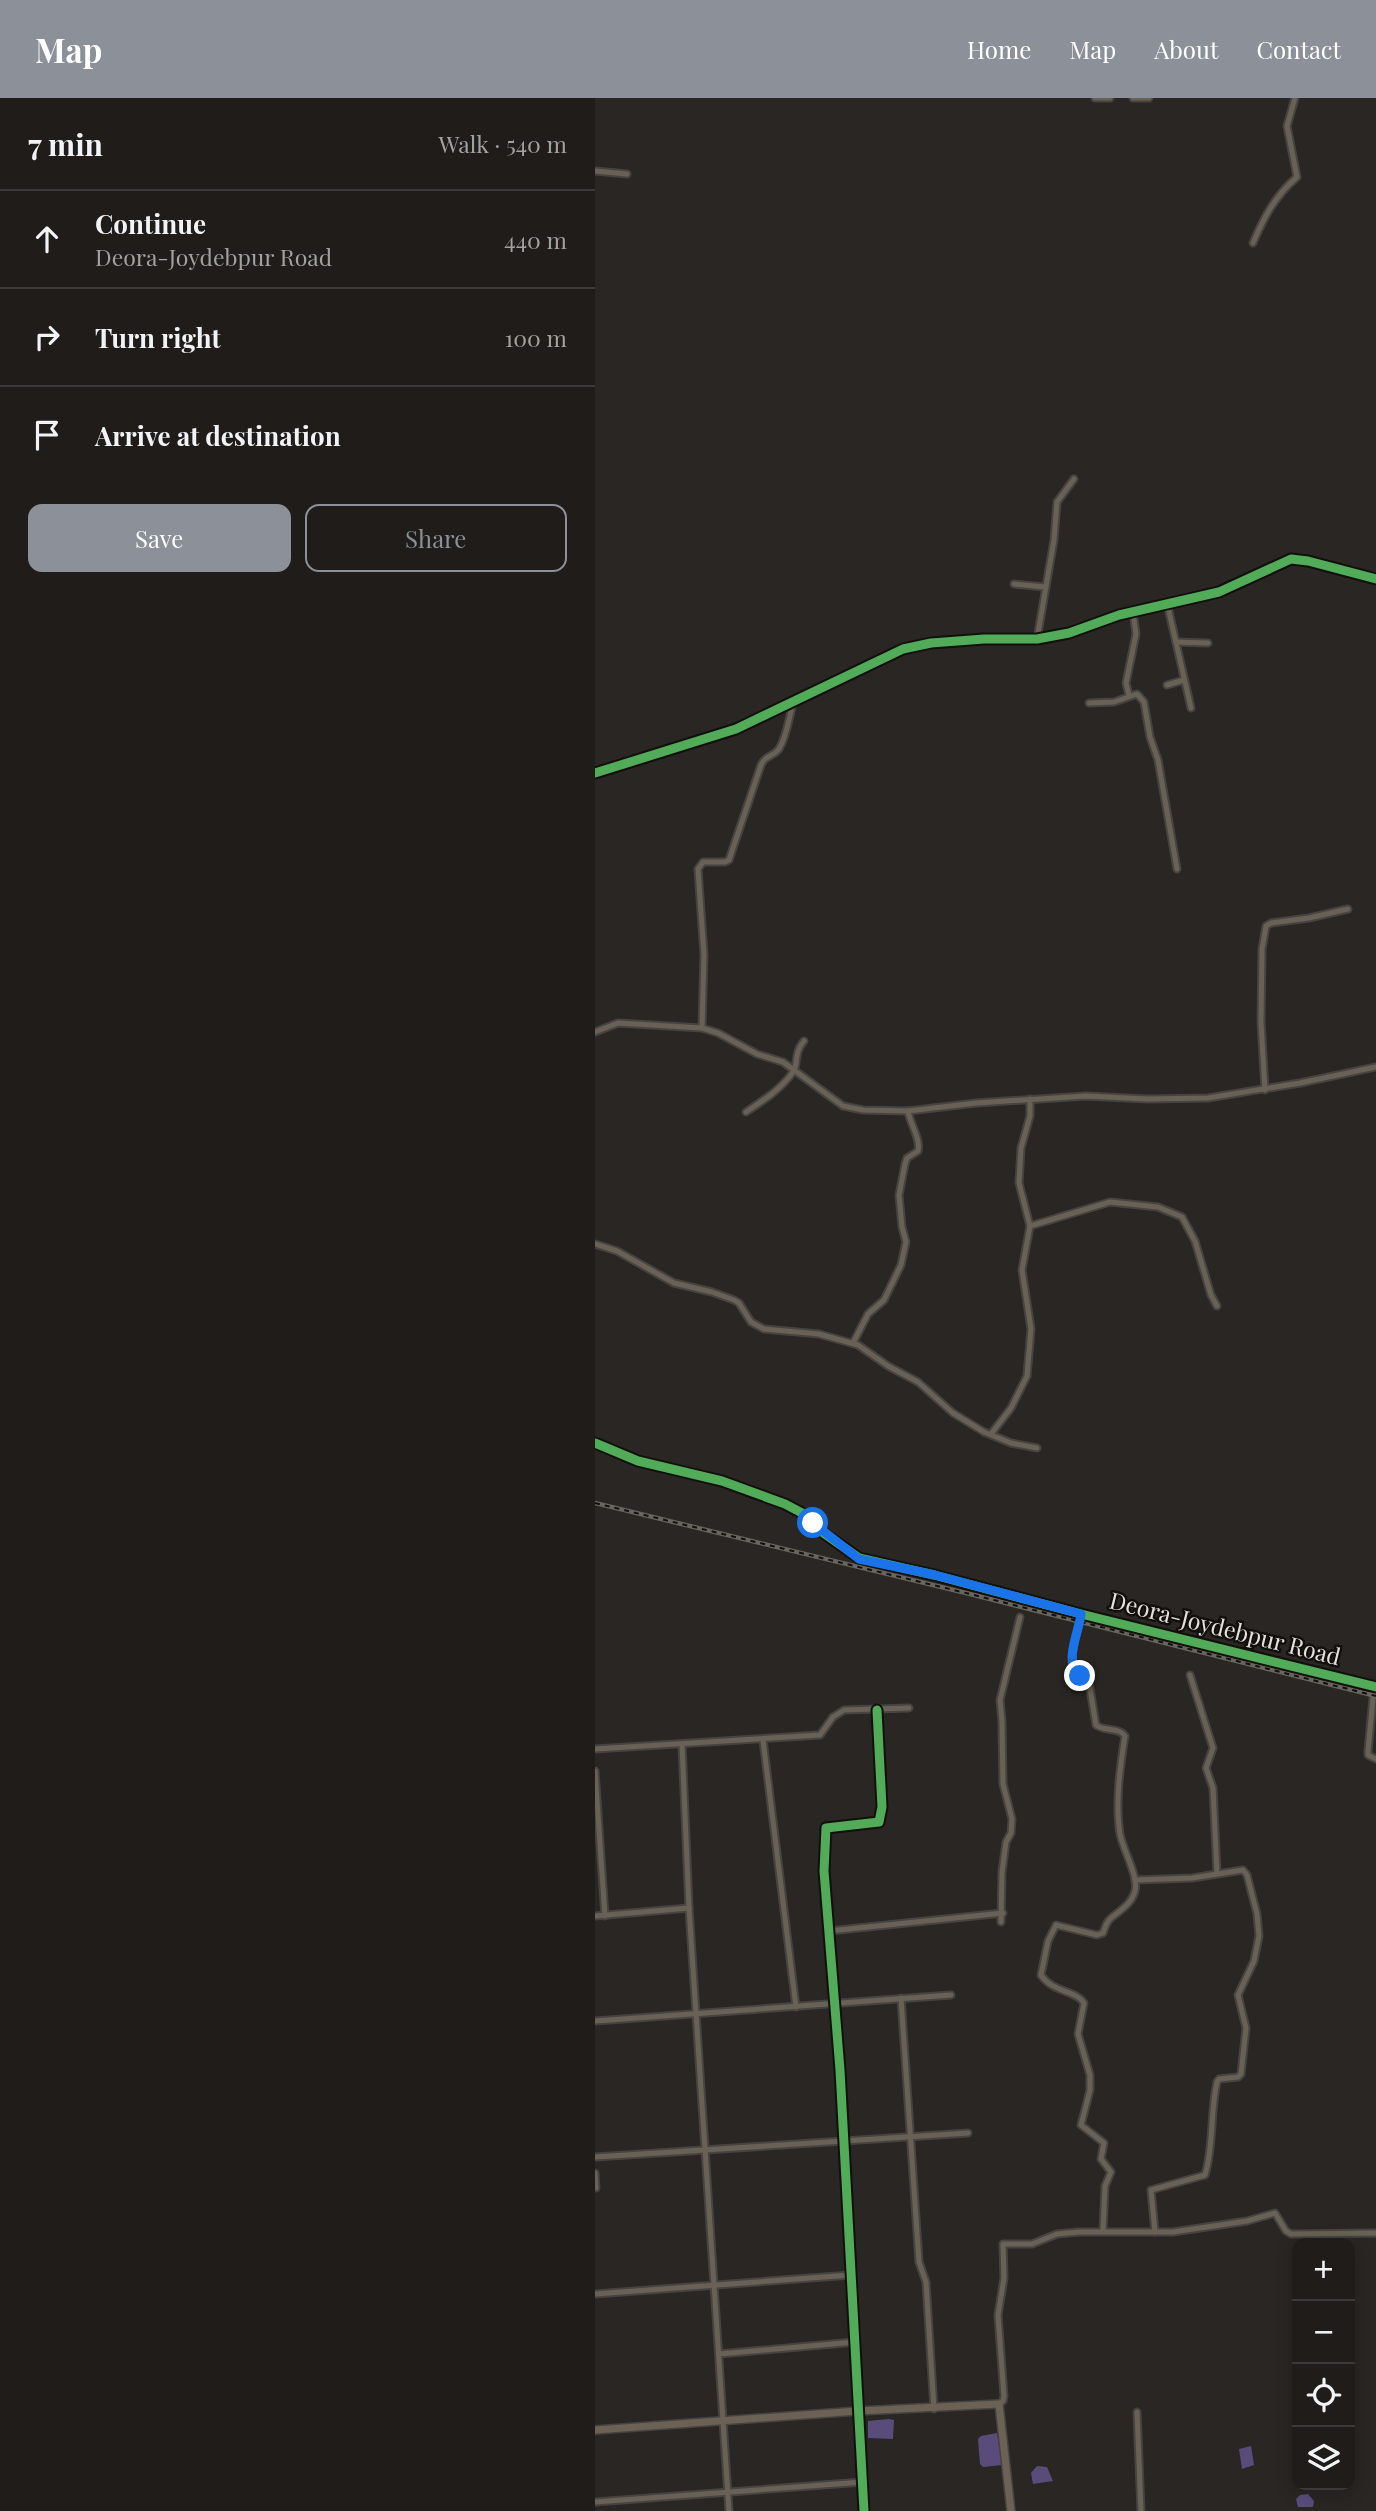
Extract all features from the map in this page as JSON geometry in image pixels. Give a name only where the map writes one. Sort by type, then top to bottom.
[{"type":"main road","points":[[595,2430],[999,2404],[1011,2511]]},
{"type":"street","points":[[1095,98],[1110,98]]},
{"type":"street","points":[[1133,98],[1149,98]]},
{"type":"street","points":[[1253,243],[1266,211],[1282,190],[1297,177],[1287,125],[1295,98]]},
{"type":"street","points":[[595,171],[627,174]]},
{"type":"street","points":[[1037,639],[1054,540],[1057,502],[1074,479]]},
{"type":"street","points":[[595,773],[736,729],[903,649],[931,643],[1037,639],[1069,633],[1133,612],[1219,592],[1291,559],[1376,579]]},
{"type":"street","points":[[1014,584],[1045,587]]},
{"type":"street","points":[[1167,603],[1191,708]]},
{"type":"street","points":[[1129,695],[1126,683],[1136,634],[1133,612]]},
{"type":"street","points":[[1176,642],[1208,643]]},
{"type":"street","points":[[1167,685],[1184,680]]},
{"type":"street","points":[[1089,703],[1114,702],[1137,694],[1144,702],[1150,737],[1158,760],[1177,869]]},
{"type":"street","points":[[702,1028],[704,955],[698,869],[703,862],[729,860],[761,765],[764,759],[778,750],[786,734],[793,703]]},
{"type":"street","points":[[1265,1090],[1261,1022],[1262,949],[1266,926],[1347,909]]},
{"type":"street","points":[[595,1032],[611,1025],[629,1023],[702,1028],[718,1033],[757,1054],[783,1062],[843,1106],[863,1110],[908,1111],[1086,1096],[1172,1100],[1208,1098],[1265,1090],[1376,1067]]},
{"type":"street","points":[[746,1112],[778,1090],[795,1070],[795,1056],[804,1041]]},
{"type":"street","points":[[991,1434],[1011,1408],[1027,1376],[1031,1329],[1022,1270],[1030,1226],[1019,1183],[1021,1148],[1030,1116],[1030,1099]]},
{"type":"street","points":[[853,1343],[868,1314],[884,1300],[901,1265],[906,1242],[899,1195],[907,1158],[918,1151],[920,1144],[909,1121],[908,1111]]},
{"type":"street","points":[[1030,1226],[1110,1202],[1158,1207],[1182,1217],[1195,1241],[1211,1295],[1217,1306]]},
{"type":"street","points":[[595,1244],[617,1251],[674,1283],[734,1300],[739,1303],[751,1322],[764,1329],[820,1334],[853,1343],[918,1382],[953,1413],[1011,1443],[1037,1448]]},
{"type":"street","name":"Deora-Joydebpur Road","points":[[595,1443],[638,1461],[722,1481],[785,1504],[802,1513],[822,1532],[859,1559],[947,1578],[1376,1688]]},
{"type":"street","points":[[1081,1614],[1073,1650],[1075,1673],[1089,1683],[1096,1725],[1121,1732],[1125,1736],[1119,1789],[1120,1832],[1135,1880],[1134,1895],[1108,1921],[1103,1933],[1097,1935],[1056,1925],[1048,1941],[1041,1972],[1044,1980],[1052,1987],[1081,1998],[1084,2003],[1078,2034],[1089,2066],[1090,2083],[1081,2125],[1104,2143],[1101,2159],[1111,2172],[1105,2186],[1103,2231]]},
{"type":"street","points":[[1001,1922],[1002,1872],[1012,1819],[1003,1784],[1000,1700],[1020,1616]]},
{"type":"street","points":[[1190,1675],[1213,1748],[1206,1768],[1213,1788],[1217,1873]]},
{"type":"street","points":[[1376,1688],[1368,1751],[1368,1755],[1376,1759]]},
{"type":"street","points":[[595,1749],[820,1735],[833,1717],[844,1710],[909,1708]]},
{"type":"street","points":[[864,2511],[843,2141],[824,1871],[827,1828],[879,1822],[882,1807],[877,1710]]},
{"type":"street","points":[[763,1740],[796,2007]]},
{"type":"street","points":[[682,1744],[689,1908],[729,2511]]},
{"type":"street","points":[[595,1771],[605,1916]]},
{"type":"street","points":[[1135,1880],[1192,1878],[1243,1870],[1247,1875],[1257,1914],[1259,1936],[1257,1952],[1238,1995],[1246,2028],[1244,2060],[1239,2076],[1217,2082],[1209,2165],[1205,2175],[1151,2190],[1154,2232]]},
{"type":"street","points":[[595,1916],[689,1908]]},
{"type":"street","points":[[829,1931],[1003,1913]]},
{"type":"street","points":[[595,2021],[951,1995]]},
{"type":"street","points":[[901,1998],[919,2262],[926,2282],[934,2409]]},
{"type":"street","points":[[595,2157],[968,2133]]},
{"type":"street","points":[[595,2173],[596,2188]]},
{"type":"street","points":[[999,2404],[1005,2396],[998,2315],[1004,2278],[1003,2244],[1032,2244],[1057,2234],[1154,2232],[1247,2221],[1275,2213],[1286,2231],[1291,2234],[1376,2233]]},
{"type":"street","points":[[595,2294],[851,2275]]},
{"type":"street","points":[[719,2354],[855,2342]]},
{"type":"street","points":[[1137,2413],[1141,2511]]},
{"type":"street","points":[[595,2502],[863,2482]]},
{"type":"shaded area","points":[[894,2420],[893,2439],[868,2438],[868,2421]]},
{"type":"shaded area","points":[[997,2433],[1002,2465],[983,2467],[980,2464],[978,2439]]},
{"type":"shaded area","points":[[1251,2446],[1254,2465],[1242,2469],[1239,2449]]},
{"type":"shaded area","points":[[1037,2466],[1047,2467],[1053,2481],[1033,2484],[1031,2473]]},
{"type":"shaded area","points":[[1308,2494],[1314,2501],[1313,2507],[1298,2507],[1296,2499],[1300,2495]]},
{"type":"railway","points":[[595,1503],[1376,1696]]},
{"type":"cycle path","points":[[595,773],[736,729],[903,649],[931,643],[1037,639],[1069,633],[1119,615],[1219,592],[1291,559],[1376,579]]},
{"type":"cycle path","points":[[595,1443],[638,1461],[722,1481],[785,1504],[802,1513],[822,1532],[859,1558],[1376,1687]]},
{"type":"cycle path","points":[[864,2511],[840,2070],[824,1871],[826,1828],[879,1822],[882,1807],[877,1710]]},
{"type":"route","points":[[813,1523],[859,1559],[935,1575],[1081,1614],[1072,1661],[1075,1673],[1080,1676]]}]
